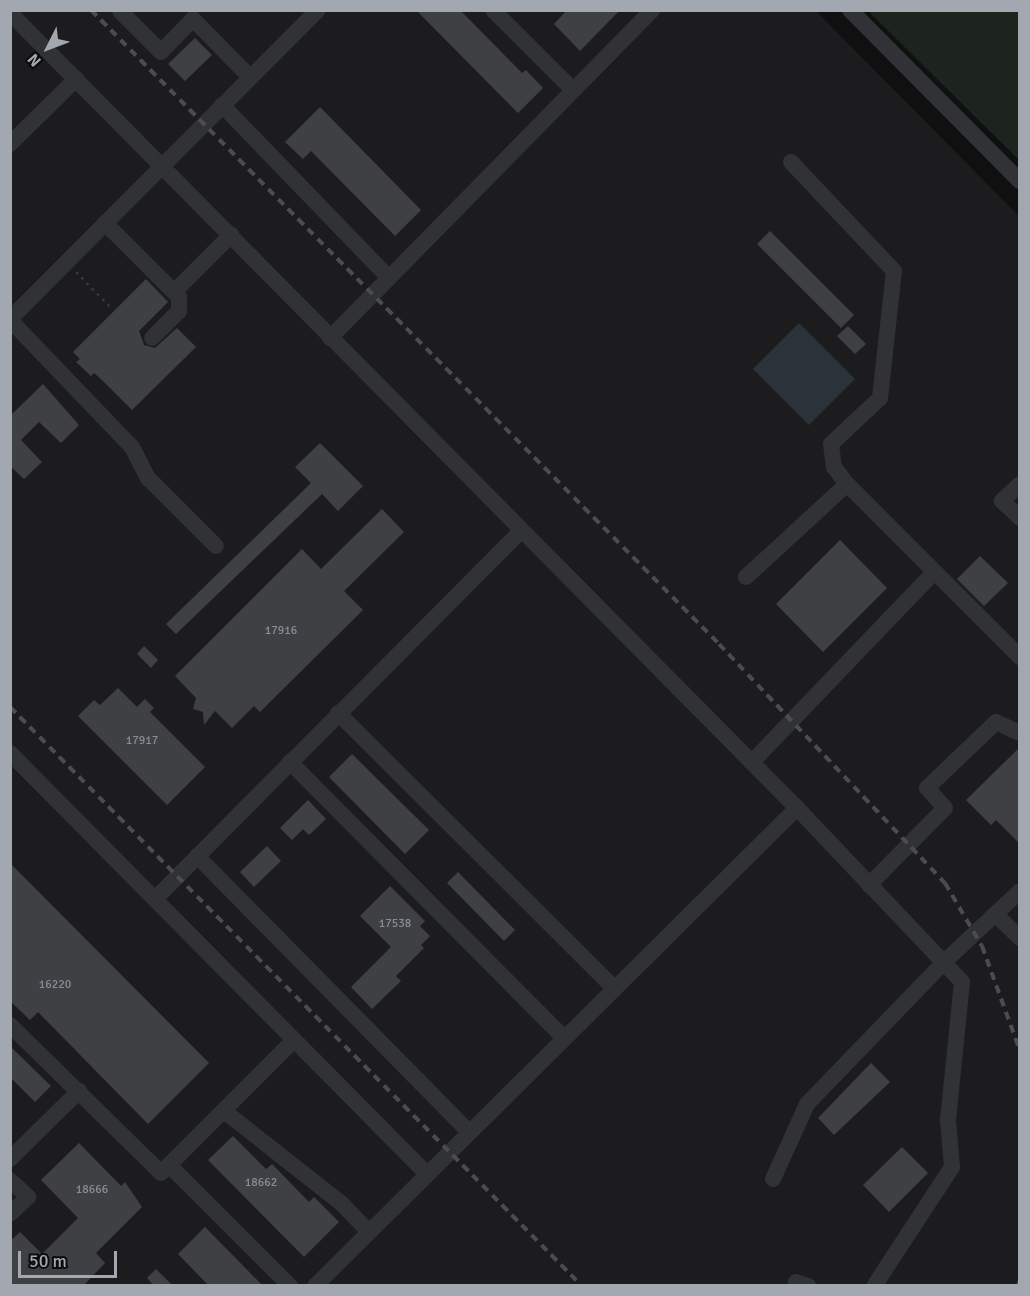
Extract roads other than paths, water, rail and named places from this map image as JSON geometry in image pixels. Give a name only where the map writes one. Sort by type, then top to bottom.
[{"type":"street","points":[[216,546],[148,478],[132,447],[10,320],[318,10]]},
{"type":"street","points":[[493,10],[573,90]]},
{"type":"street","points":[[330,338],[652,10]]},
{"type":"street","points":[[850,10],[1020,181]]},
{"type":"street","points":[[120,11],[161,52],[193,19],[250,77]]},
{"type":"street","points":[[10,13],[752,762],[962,982],[948,1120],[952,1167],[874,1286]]},
{"type":"street","points":[[10,144],[76,79]]},
{"type":"street","points":[[222,105],[389,278]]},
{"type":"street","points":[[792,162],[894,271],[880,398],[831,444],[834,467],[847,484],[1020,657]]},
{"type":"street","points":[[105,223],[179,297],[178,311],[152,338]]},
{"type":"street","points":[[174,292],[231,235]]},
{"type":"street","points":[[1020,483],[1002,501],[1020,518]]},
{"type":"street","points":[[746,577],[847,484]]},
{"type":"street","points":[[156,898],[521,531]]},
{"type":"street","points":[[752,762],[934,572]]},
{"type":"street","points":[[338,713],[615,988]]},
{"type":"street","points":[[869,885],[945,808],[927,788],[996,722],[1020,733]]},
{"type":"street","points":[[10,753],[427,1174]]},
{"type":"street","points":[[290,762],[564,1038]]},
{"type":"street","points":[[315,1286],[797,808]]},
{"type":"street","points":[[197,856],[470,1132]]},
{"type":"street","points":[[773,1179],[807,1104],[943,963],[1020,891]]},
{"type":"street","points":[[995,914],[1020,938]]},
{"type":"street","points":[[10,1025],[161,1173],[293,1041]]},
{"type":"street","points":[[10,1159],[79,1091]]},
{"type":"street","points":[[224,1111],[342,1204],[369,1232]]},
{"type":"street","points":[[169,1165],[290,1286]]},
{"type":"street","points":[[10,1179],[28,1197],[10,1214]]},
{"type":"railway","points":[[91,10],[719,644],[945,883],[982,946],[1020,1051]]},
{"type":"railway","points":[[10,707],[582,1286]]},
{"type":"railway","points":[[1018,1286],[1020,1280]]}]
